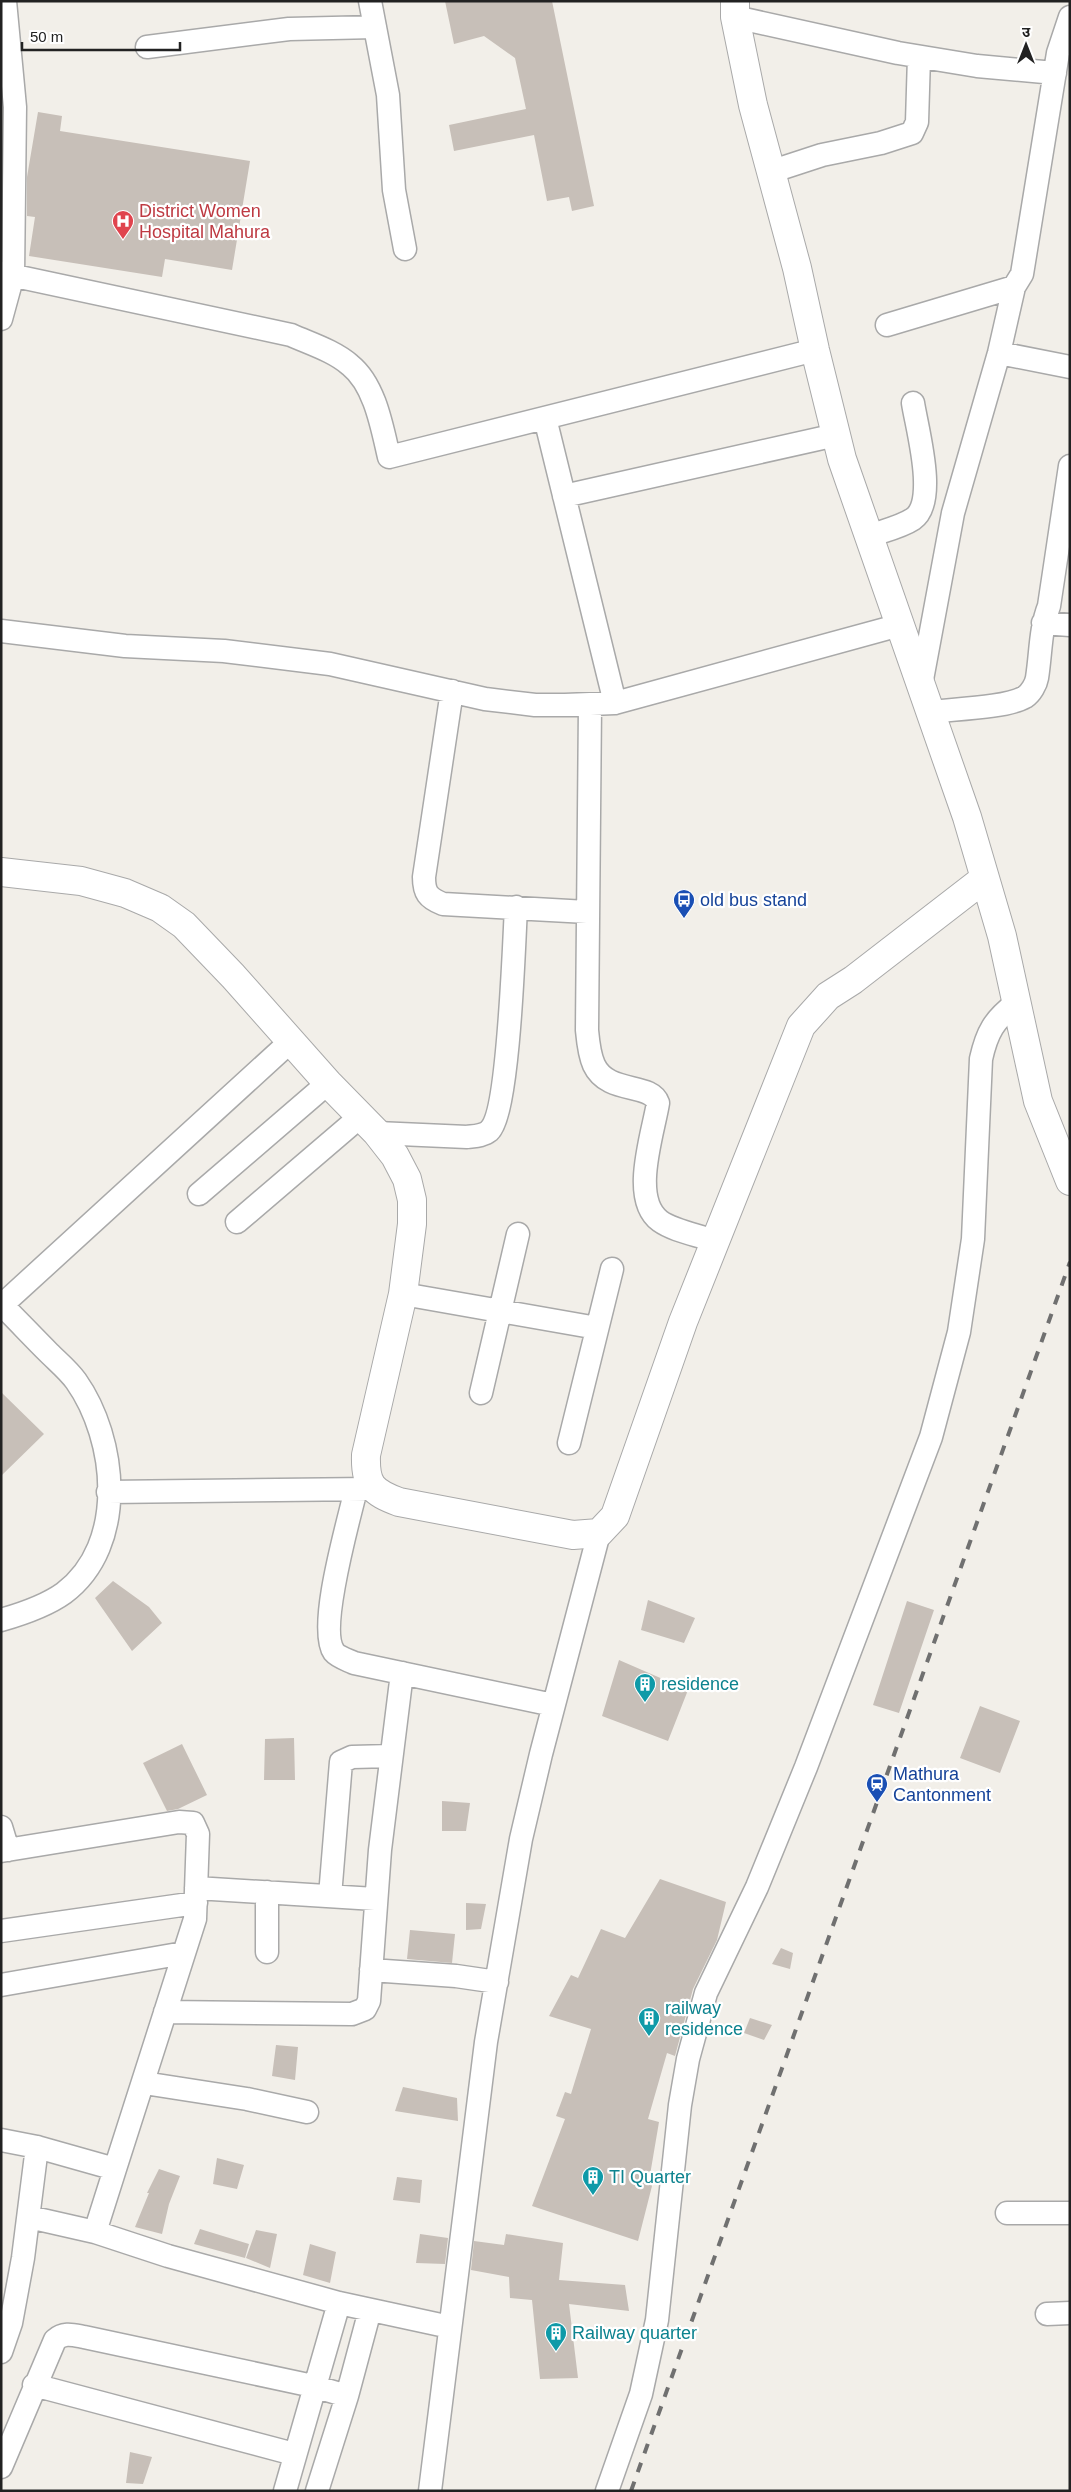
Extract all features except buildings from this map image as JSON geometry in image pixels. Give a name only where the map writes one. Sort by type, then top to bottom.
[{"type":"street","points":[[1,319],[7,274],[15,107],[5,1]]},
{"type":"street","points":[[370,1],[388,95],[394,190],[405,249]]},
{"type":"street","points":[[1062,71],[977,66],[919,57],[735,9],[753,105],[797,268],[842,460],[967,817],[1002,936],[1038,1101],[1070,1181]]},
{"type":"street","points":[[921,685],[953,513],[999,353],[1014,287],[1022,274],[1062,71],[1062,39],[1070,17]]},
{"type":"street","points":[[147,47],[289,29],[374,27]]},
{"type":"street","points":[[770,172],[912,133],[917,122],[919,57]]},
{"type":"street","points":[[7,274],[291,335],[335,354],[351,365],[366,386],[381,425],[388,457],[815,350]]},
{"type":"street","points":[[886,325],[1014,287]]},
{"type":"street","points":[[999,353],[1070,367]]},
{"type":"street","points":[[869,536],[914,519],[923,507],[925,478],[913,403]]},
{"type":"street","points":[[545,418],[615,703]]},
{"type":"street","points":[[564,496],[836,435]]},
{"type":"street","points":[[930,712],[1012,702],[1026,696],[1037,680],[1043,623],[1049,606],[1070,466]]},
{"type":"street","points":[[1043,623],[1070,625]]},
{"type":"street","points":[[1,632],[125,646],[224,651],[330,664],[485,699],[535,705],[590,705],[615,703],[900,625]]},
{"type":"street","points":[[452,691],[424,888],[431,900],[443,904],[588,912]]},
{"type":"street","points":[[590,705],[586,1030],[594,1066],[606,1079],[616,1085],[654,1094],[658,1103],[645,1176],[645,1198],[651,1213],[662,1222],[714,1241]]},
{"type":"street","points":[[1,872],[81,881],[125,893],[160,908],[184,926],[328,1083],[369,1124],[395,1156],[407,1179],[412,1200],[412,1224],[404,1294],[366,1455],[365,1489],[328,1614],[330,1642],[335,1653],[354,1663],[553,1705]]},
{"type":"street","points":[[430,2491],[486,2042],[521,1839],[553,1705],[599,1533],[615,1516],[683,1322],[801,1026],[828,996],[853,980],[985,878]]},
{"type":"street","points":[[238,1222],[369,1124],[467,1137],[479,1136],[489,1131],[496,1119],[509,1040],[516,907]]},
{"type":"street","points":[[607,2491],[641,2394],[657,2320],[680,2105],[688,2059],[706,1993],[757,1886],[806,1767],[931,1436],[959,1332],[973,1239],[981,1059],[986,1039],[998,1016],[1016,1003]]},
{"type":"street","points":[[1,1620],[24,1614],[64,1592],[86,1569],[101,1544],[108,1518],[109,1470],[92,1408],[75,1379],[2,1304],[291,1041]]},
{"type":"street","points":[[199,1194],[328,1083]]},
{"type":"street","points":[[482,1393],[518,1234]]},
{"type":"street","points":[[569,1443],[612,1269]]},
{"type":"street","points":[[404,1294],[597,1328]]},
{"type":"street","points":[[108,1492],[365,1489],[409,1504],[572,1535],[599,1533]]},
{"type":"street","points":[[165,2012],[352,2014],[365,2008],[369,2001],[376,1899],[402,1672]]},
{"type":"street","points":[[330,1896],[339,1768],[341,1762],[352,1757],[391,1756]]},
{"type":"street","points":[[1,1827],[4,1851],[187,1822],[193,1824],[198,1834],[195,1919],[95,2232]]},
{"type":"street","points":[[1,1931],[196,1895],[267,1892],[376,1899]]},
{"type":"street","points":[[267,1892],[267,1952]]},
{"type":"street","points":[[1,1985],[184,1953]]},
{"type":"street","points":[[371,1970],[497,1982]]},
{"type":"street","points":[[144,2083],[247,2099],[307,2112]]},
{"type":"street","points":[[1,2140],[37,2147],[115,2169]]},
{"type":"street","points":[[1,2352],[11,2323],[29,2217],[37,2147]]},
{"type":"street","points":[[1008,2213],[1070,2213]]},
{"type":"street","points":[[29,2217],[95,2232],[168,2256],[339,2303],[450,2327]]},
{"type":"street","points":[[284,2491],[313,2386],[339,2303]]},
{"type":"street","points":[[317,2491],[347,2396],[370,2310]]},
{"type":"street","points":[[1047,2314],[1070,2313]]},
{"type":"street","points":[[1,2467],[34,2385],[55,2340],[69,2334],[313,2386],[347,2396]]},
{"type":"street","points":[[34,2385],[294,2454]]},
{"type":"railway","points":[[631,2491],[1070,1262]]},
{"type":"place","name":"District Women Hospital Mahura","points":[[123,240]]},
{"type":"place","name":"old bus stand","points":[[684,919]]},
{"type":"place","name":"residence","points":[[645,1703]]},
{"type":"place","name":"Mathura Cantonment","points":[[877,1803]]},
{"type":"place","name":"railway residence","points":[[649,2037]]},
{"type":"place","name":"TI Quarter","points":[[593,2196]]},
{"type":"place","name":"Railway quarter","points":[[556,2352]]}]
